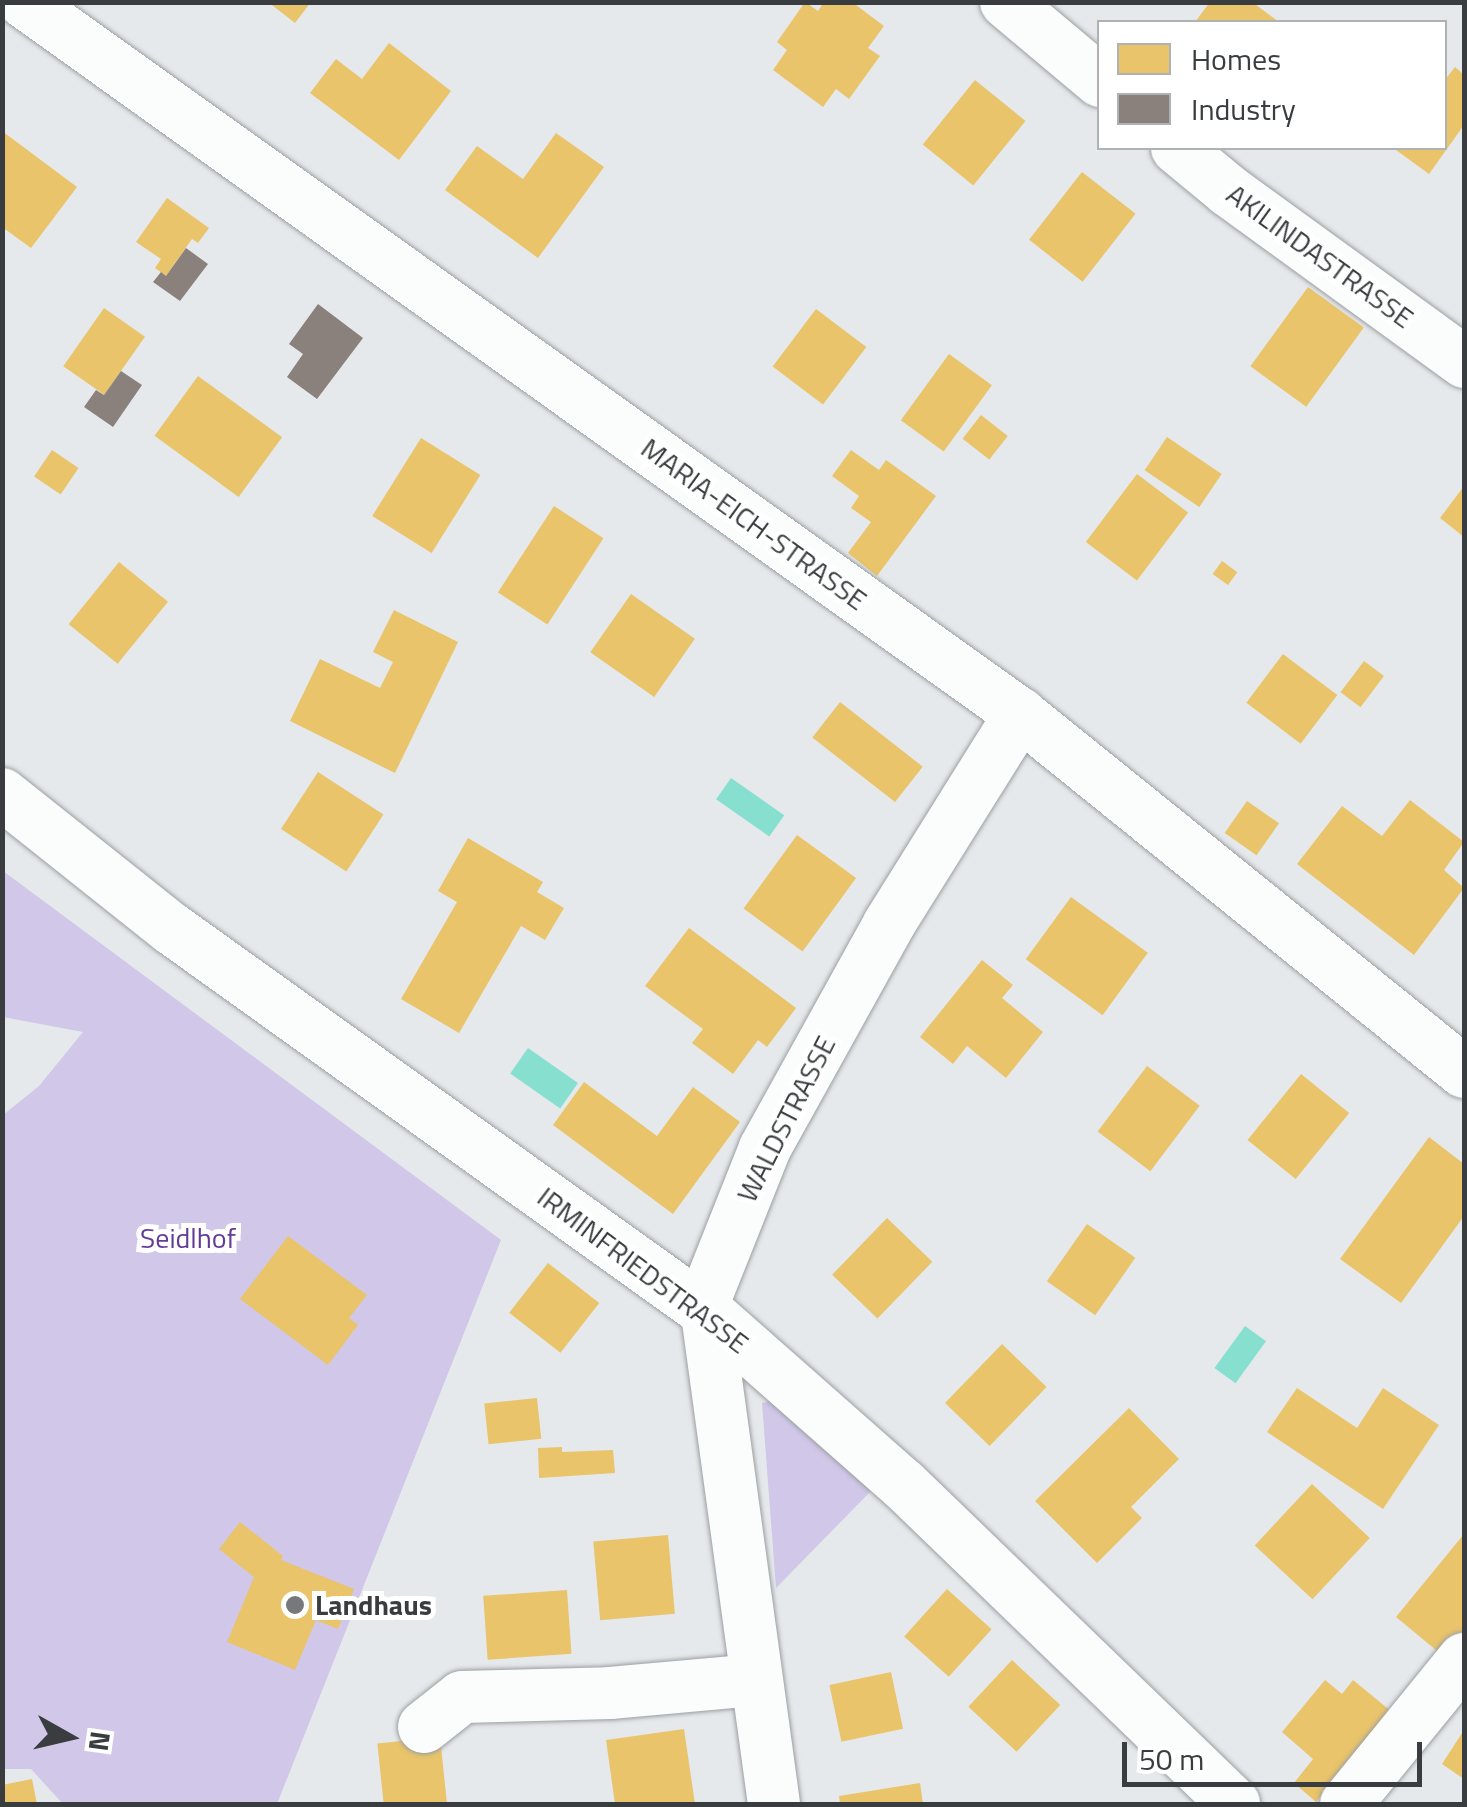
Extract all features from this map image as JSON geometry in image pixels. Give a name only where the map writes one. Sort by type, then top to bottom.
[{"type":"street","name":"MARIA-EICH-STRASSE","points":[[24,2],[1020,714],[1464,1072]]},
{"type":"street","points":[[1006,2],[1097,79]]},
{"type":"street","name":"AKILINDASTRASSE","points":[[1179,150],[1229,191],[1464,362]]},
{"type":"street","name":"WALDSTRASSE","points":[[774,1804],[705,1298],[765,1148],[889,924],[1020,714]]},
{"type":"street","name":"IRMINFRIEDSTRASSE","points":[[2,794],[172,928],[710,1315],[904,1485],[1234,1804]]},
{"type":"street","points":[[1346,1804],[1464,1659]]},
{"type":"street","points":[[424,1727],[462,1697],[610,1692],[756,1680]]},
{"type":"green space","name":"Seidlhof","points":[[3,871],[501,1240],[277,1804],[63,1804],[31,1769],[3,1769],[3,1115],[39,1086],[83,1032],[3,1017]]},
{"type":"green space","points":[[775,1400],[871,1491],[776,1588],[762,1403]]},
{"type":"shaded area","points":[[731,778],[784,815],[769,837],[716,799]]},
{"type":"shaded area","points":[[528,1048],[578,1083],[560,1108],[510,1073]]},
{"type":"shaded area","points":[[1245,1326],[1266,1341],[1235,1383],[1214,1368]]},
{"type":"building: Homes","points":[[268,2],[311,2],[295,23]]},
{"type":"building: Homes","points":[[805,2],[818,11],[824,2],[852,2],[884,26],[868,48],[880,56],[849,99],[836,89],[823,107],[773,70],[787,50],[777,42]]},
{"type":"building: Homes","points":[[1210,2],[1252,2],[1276,20],[1196,20]]},
{"type":"building: Homes","points":[[389,43],[451,91],[399,160],[310,93],[336,59],[362,79]]},
{"type":"building: Homes","points":[[1455,67],[1464,75],[1464,125],[1447,149],[1447,77]]},
{"type":"building: Homes","points":[[975,80],[1026,121],[973,185],[923,145]]},
{"type":"building: Homes","points":[[2,131],[77,187],[31,248],[2,227]]},
{"type":"building: Homes","points":[[556,133],[604,167],[538,258],[445,190],[477,146],[523,179]]},
{"type":"building: Homes","points":[[1396,150],[1446,150],[1429,174]]},
{"type":"building: Homes","points":[[1082,172],[1136,214],[1083,282],[1029,240]]},
{"type":"building: Homes","points":[[167,198],[209,228],[198,243],[192,239],[166,276],[155,268],[161,259],[136,242]]},
{"type":"building: Homes","points":[[1308,287],[1364,328],[1306,407],[1250,366]]},
{"type":"building: Homes","points":[[104,308],[145,337],[104,395],[63,366]]},
{"type":"building: Homes","points":[[816,309],[866,347],[823,404],[773,367]]},
{"type":"building: Homes","points":[[949,354],[992,385],[944,451],[901,420]]},
{"type":"building: Homes","points":[[198,376],[282,437],[239,497],[155,436]]},
{"type":"building: Homes","points":[[981,415],[1008,436],[989,460],[963,439]]},
{"type":"building: Homes","points":[[1167,437],[1222,474],[1199,507],[1145,470]]},
{"type":"building: Homes","points":[[421,438],[480,475],[432,553],[372,516]]},
{"type":"building: Homes","points":[[52,450],[79,468],[61,494],[34,477]]},
{"type":"building: Homes","points":[[851,450],[879,470],[886,460],[936,496],[877,576],[848,553],[871,522],[851,508],[859,496],[832,476]]},
{"type":"building: Homes","points":[[1137,474],[1188,513],[1137,580],[1086,542]]},
{"type":"building: Homes","points":[[1464,486],[1464,537],[1440,518]]},
{"type":"building: Homes","points":[[554,506],[603,538],[547,625],[498,592]]},
{"type":"building: Homes","points":[[1222,561],[1237,572],[1228,585],[1213,574]]},
{"type":"building: Homes","points":[[119,562],[168,602],[118,664],[69,624]]},
{"type":"building: Homes","points":[[631,594],[695,639],[654,697],[590,652]]},
{"type":"building: Homes","points":[[394,610],[458,642],[395,773],[290,721],[320,659],[380,688],[393,662],[373,652]]},
{"type":"building: Homes","points":[[1283,654],[1337,695],[1301,744],[1246,703]]},
{"type":"building: Homes","points":[[1364,661],[1384,676],[1360,707],[1341,692]]},
{"type":"building: Homes","points":[[840,702],[923,767],[895,802],[812,737]]},
{"type":"building: Homes","points":[[318,772],[383,814],[346,872],[281,829]]},
{"type":"building: Homes","points":[[1410,800],[1464,842],[1444,870],[1464,888],[1414,955],[1297,864],[1342,806],[1382,836]]},
{"type":"building: Homes","points":[[1247,801],[1279,823],[1257,855],[1225,833]]},
{"type":"building: Homes","points":[[797,835],[856,878],[803,952],[744,909]]},
{"type":"building: Homes","points":[[468,838],[543,882],[537,892],[564,908],[545,940],[521,926],[459,1033],[401,999],[457,902],[438,891]]},
{"type":"building: Homes","points":[[1071,897],[1148,953],[1103,1015],[1026,959]]},
{"type":"building: Homes","points":[[689,928],[796,1008],[767,1047],[758,1040],[733,1074],[692,1043],[703,1029],[645,986]]},
{"type":"building: Homes","points":[[982,960],[1013,985],[1002,998],[1043,1032],[1006,1078],[967,1046],[953,1064],[920,1037]]},
{"type":"building: Homes","points":[[1147,1066],[1200,1106],[1150,1171],[1098,1131]]},
{"type":"building: Homes","points":[[1301,1074],[1349,1113],[1296,1179],[1248,1140]]},
{"type":"building: Homes","points":[[584,1082],[657,1136],[693,1087],[740,1122],[673,1214],[553,1125]]},
{"type":"building: Homes","points":[[1429,1137],[1464,1164],[1464,1216],[1401,1303],[1340,1259]]},
{"type":"building: Homes","points":[[887,1218],[932,1262],[877,1319],[832,1275]]},
{"type":"building: Homes","points":[[1087,1224],[1135,1258],[1095,1315],[1047,1281]]},
{"type":"building: Homes","points":[[288,1236],[367,1295],[349,1318],[358,1325],[328,1365],[240,1299]]},
{"type":"building: Homes","points":[[548,1263],[599,1303],[560,1353],[509,1313]]},
{"type":"building: Homes","points":[[1002,1344],[1047,1387],[990,1446],[945,1403]]},
{"type":"building: Homes","points":[[1297,1388],[1357,1428],[1383,1388],[1439,1425],[1383,1509],[1267,1432]]},
{"type":"building: Homes","points":[[537,1398],[541,1439],[489,1444],[484,1404]]},
{"type":"building: Homes","points":[[1129,1408],[1179,1459],[1131,1507],[1142,1518],[1097,1563],[1035,1501]]},
{"type":"building: Homes","points":[[562,1447],[562,1452],[613,1450],[615,1473],[539,1478],[538,1448]]},
{"type":"building: Homes","points":[[1312,1484],[1370,1538],[1312,1599],[1255,1545]]},
{"type":"building: Homes","name":"Landhaus","points":[[240,1522],[283,1556],[281,1560],[354,1589],[338,1629],[316,1620],[295,1670],[227,1642],[254,1577],[219,1549]]},
{"type":"building: Homes","points":[[1464,1534],[1464,1640],[1448,1660],[1396,1617]]},
{"type":"building: Homes","points":[[668,1535],[675,1614],[600,1620],[593,1542]]},
{"type":"building: Homes","points":[[947,1589],[992,1629],[949,1677],[904,1637]]},
{"type":"building: Homes","points":[[567,1590],[571,1654],[488,1660],[483,1596]]},
{"type":"building: Homes","points":[[1012,1660],[1060,1705],[1017,1752],[968,1707]]},
{"type":"building: Homes","points":[[891,1672],[903,1729],[841,1742],[829,1685]]},
{"type":"building: Homes","points":[[1325,1680],[1342,1694],[1353,1680],[1403,1721],[1337,1777],[1316,1802],[1294,1783],[1313,1759],[1282,1732]]},
{"type":"building: Homes","points":[[684,1729],[695,1804],[615,1804],[606,1740]]},
{"type":"building: Homes","points":[[1464,1730],[1464,1779],[1442,1764]]},
{"type":"building: Homes","points":[[440,1737],[447,1804],[384,1804],[377,1744]]},
{"type":"building: Homes","points":[[32,1779],[37,1804],[2,1804],[2,1785]]},
{"type":"building: Homes","points":[[920,1783],[923,1804],[840,1804],[839,1796]]},
{"type":"building: Industry","points":[[186,248],[208,264],[180,301],[153,282],[161,272],[166,276]]},
{"type":"building: Industry","points":[[318,304],[363,338],[317,399],[287,377],[303,354],[289,344]]},
{"type":"building: Industry","points":[[121,371],[142,385],[113,427],[84,407],[96,390],[104,395]]},
{"type":"place","name":"Landhaus","points":[[295,1605]]}]
